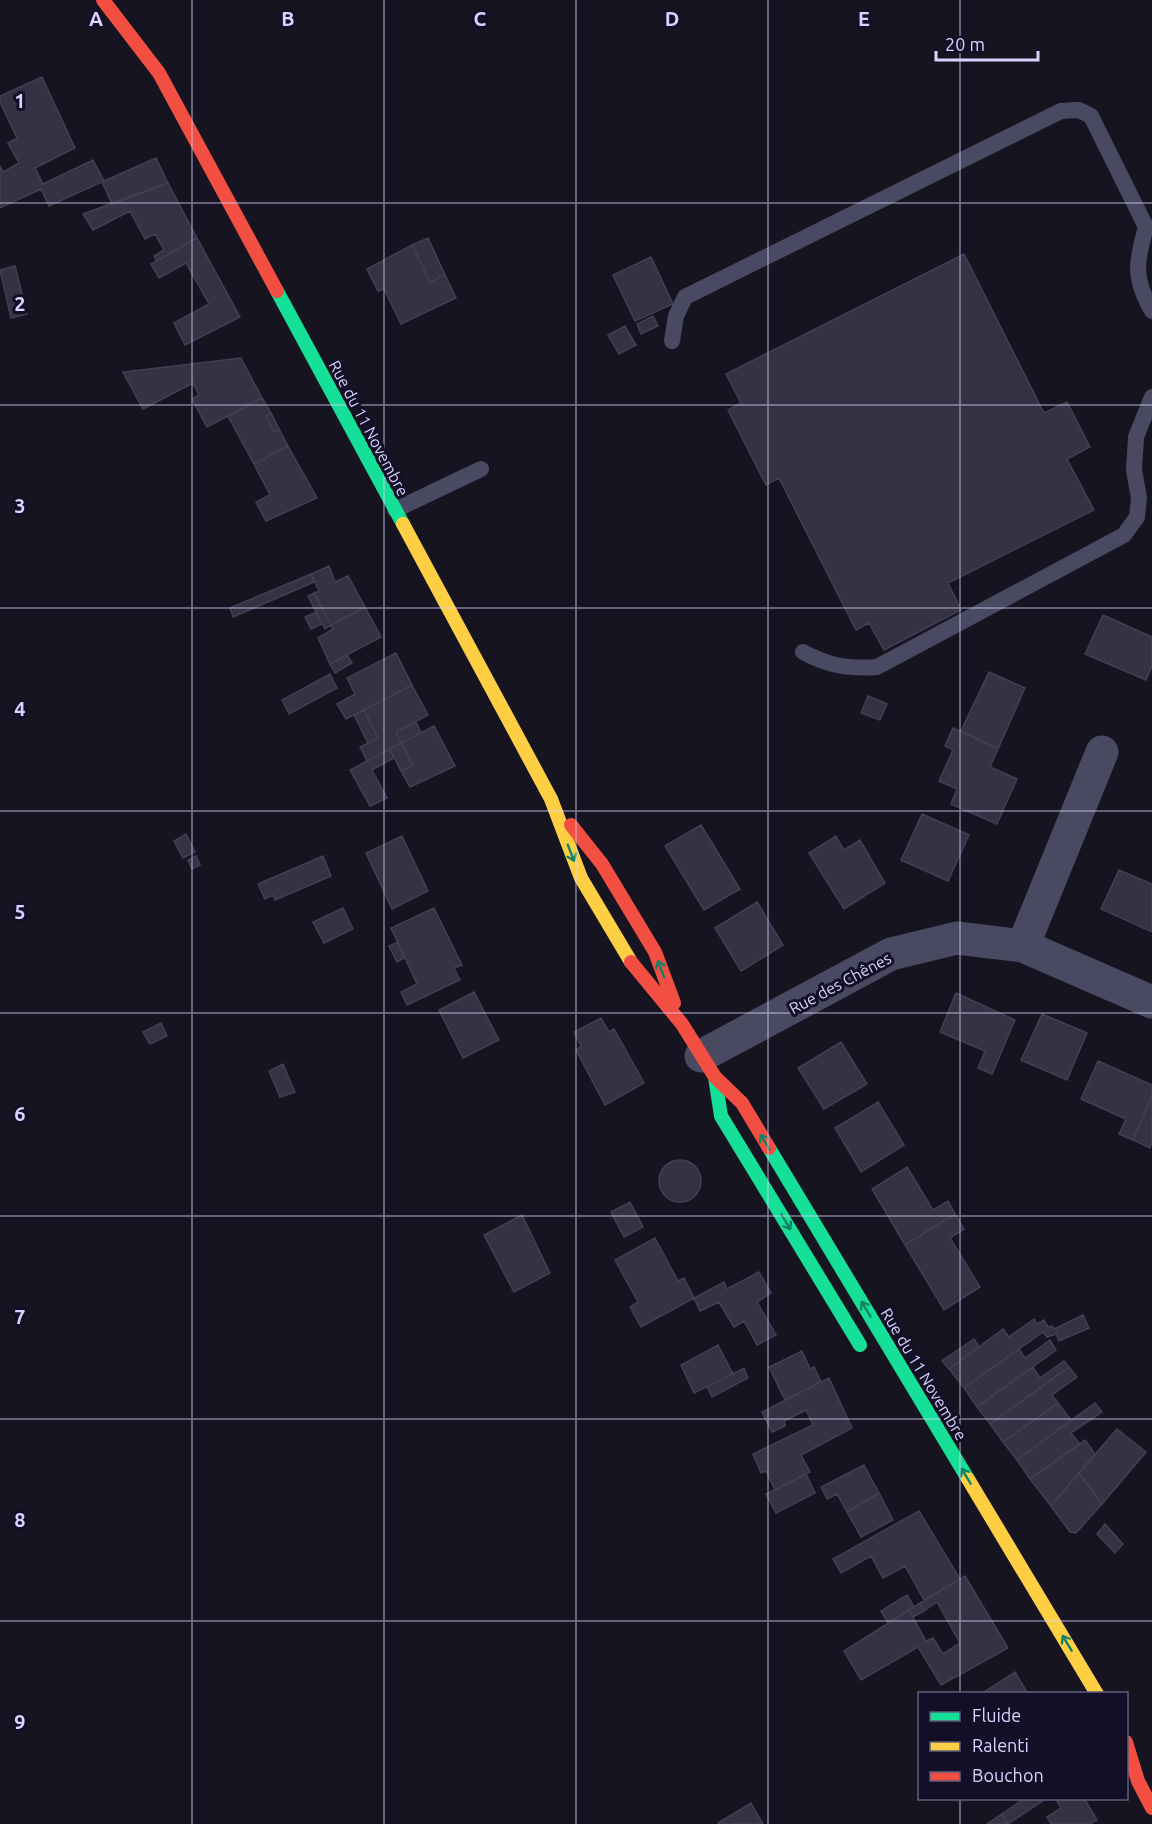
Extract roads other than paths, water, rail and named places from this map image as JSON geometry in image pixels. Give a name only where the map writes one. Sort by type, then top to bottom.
[{"type":"main road","name":"Rue du 11 Novembre","points":[[103,0],[159,73]]},
{"type":"main road","name":"Rue du 11 Novembre","points":[[144,31],[159,73],[550,799],[581,878],[591,896],[634,968],[682,1024],[708,1067],[742,1103],[1096,1692]]},
{"type":"main road","name":"Rue du 11 Novembre","points":[[550,799],[602,864],[655,952],[682,1024]]},
{"type":"main road","name":"Rue du 11 Novembre","points":[[708,1067],[722,1116],[868,1359]]},
{"type":"main road","points":[[1128,1753],[1132,1776],[1152,1808]]},
{"type":"street","points":[[1023,946],[1102,752]]},
{"type":"street","name":"Rue des Chênes","points":[[708,1067],[891,954],[957,938],[1023,946],[1152,1002]]},
{"type":"lane","points":[[672,341],[676,316],[685,297],[1061,111],[1079,110],[1091,116],[1146,227],[1137,258],[1138,281],[1152,311]]},
{"type":"lane","points":[[803,652],[826,664],[852,669],[877,667],[1124,535],[1137,517],[1139,498],[1134,470],[1136,437],[1152,396]]},
{"type":"lane","points":[[395,510],[481,469]]}]
